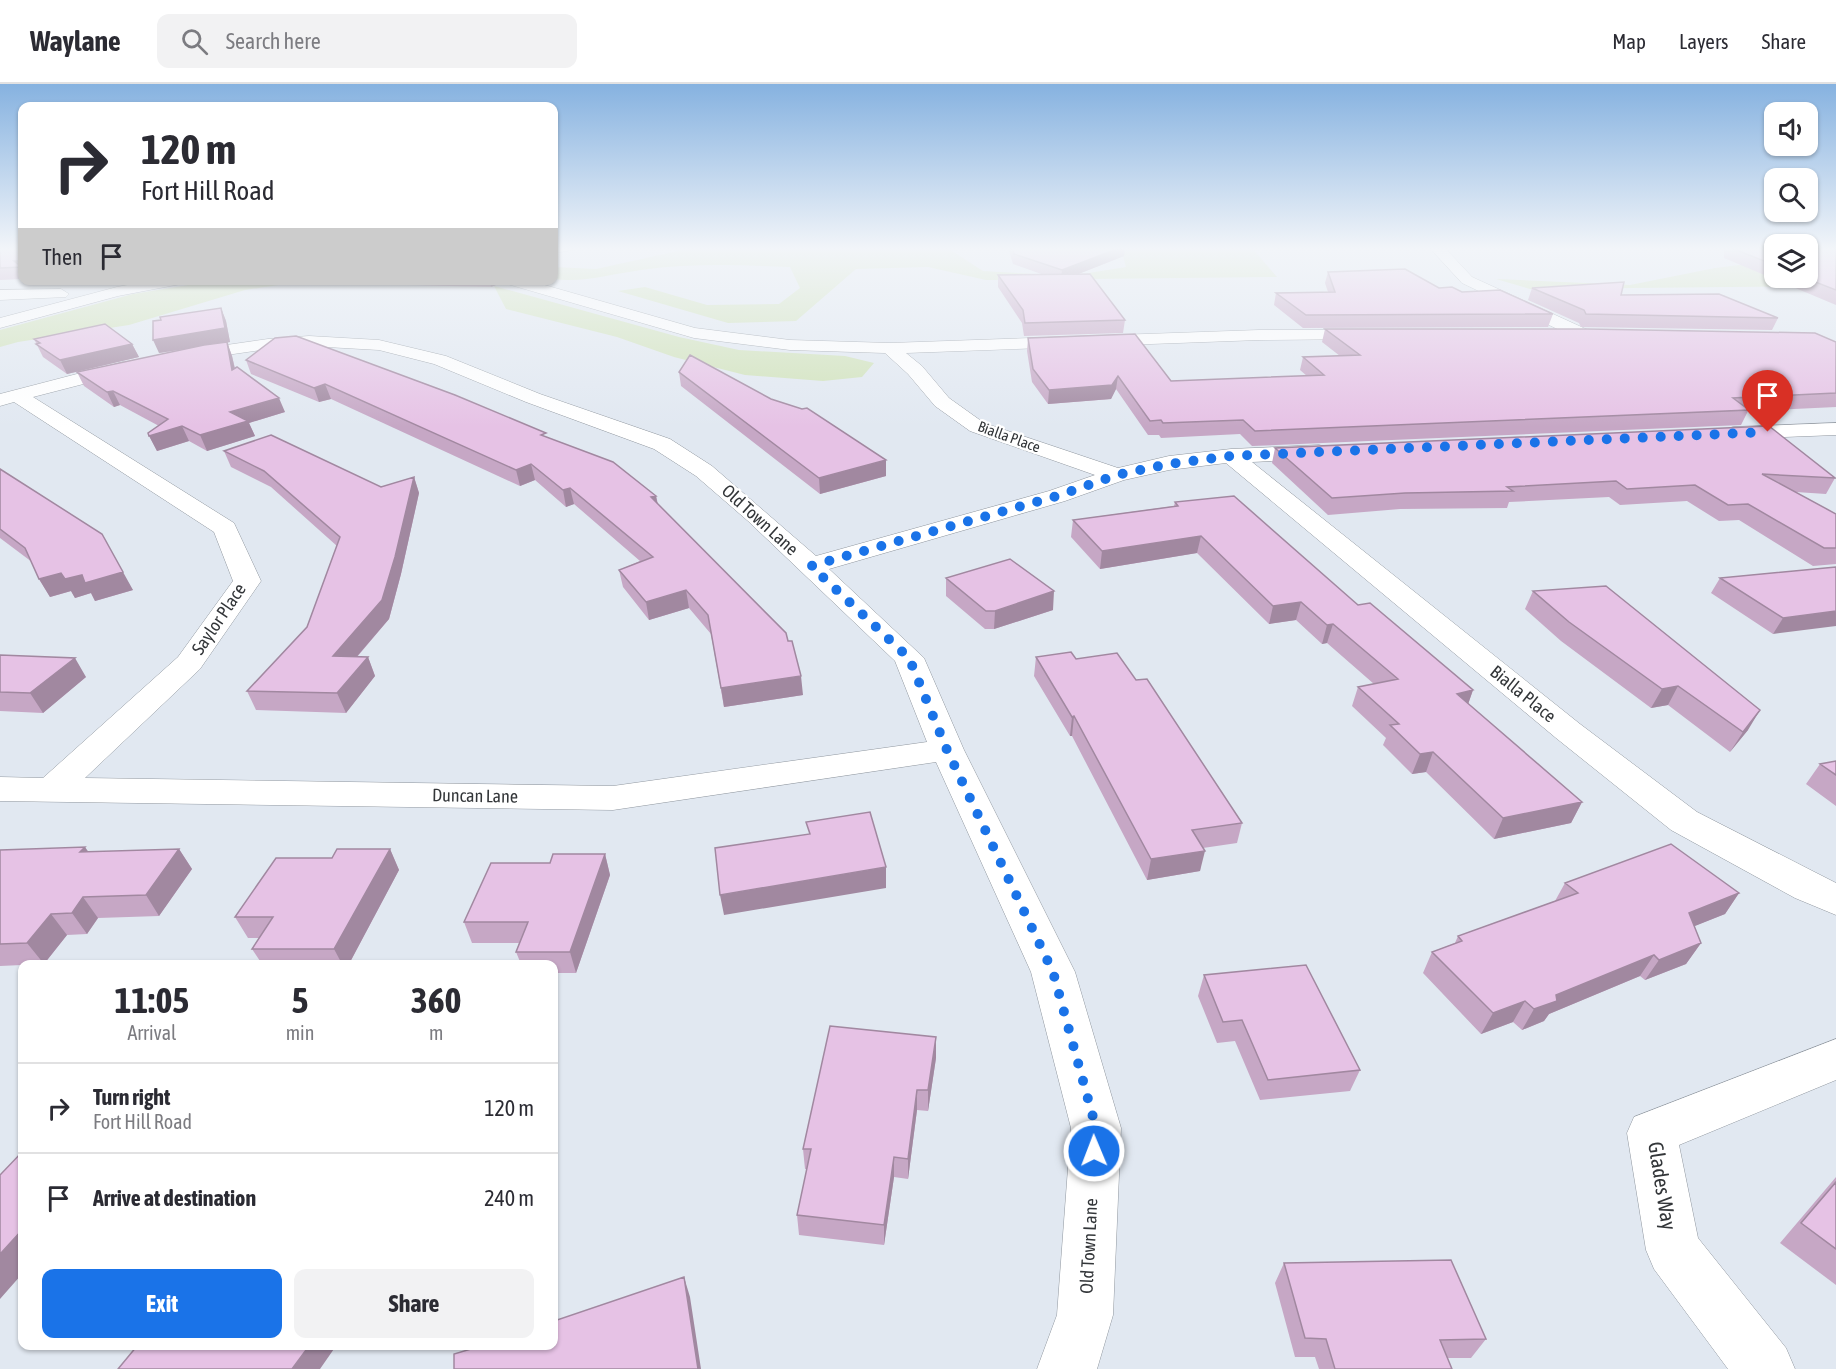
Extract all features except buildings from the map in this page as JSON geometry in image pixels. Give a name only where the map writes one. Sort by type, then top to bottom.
[{"type":"street","points":[[0,323],[61,307]]},
{"type":"street","points":[[603,307],[694,333],[790,345],[890,348],[1259,335],[1386,334]]},
{"type":"street","points":[[1524,307],[1582,334]]},
{"type":"street","points":[[1547,334],[1603,334]]},
{"type":"street","name":"Old Town Lane","points":[[164,360],[209,351],[309,341],[379,345],[440,360],[533,398],[662,444],[704,471],[811,566],[909,658],[947,750],[1053,972],[1096,1128],[1085,1315],[1067,1369]]},
{"type":"street","name":"Bialla Place","points":[[890,348],[915,370],[942,402],[977,427],[1117,475]]},
{"type":"street","points":[[9,398],[142,364]]},
{"type":"street","name":"Saylor Place","points":[[9,398],[225,528],[247,581],[189,663],[51,790]]},
{"type":"street","points":[[1707,435],[1825,430],[1836,446]]},
{"type":"street","points":[[811,566],[1057,496],[1117,475],[1169,464],[1231,456],[1338,451]]},
{"type":"street","name":"Bialla Place","points":[[1231,456],[1568,731],[1684,821],[1809,888],[1836,900]]},
{"type":"street","name":"Duncan Lane","points":[[0,789],[613,798],[947,750]]},
{"type":"street","name":"Glades Way","points":[[1765,1369],[1673,1250],[1652,1133],[1836,1059]]},
{"type":"green space","points":[[85,307],[189,307],[129,325],[18,342],[0,347],[0,330]]},
{"type":"green space","points":[[505,307],[570,307],[679,337],[739,350],[845,356],[874,363],[862,377],[823,381],[745,375],[674,357],[617,337]]},
{"type":"green space","points":[[673,307],[812,307],[796,321],[728,323]]},
{"type":"route","points":[[1094,1151],[1096,1128],[1053,972],[947,750],[909,658],[811,566],[1057,496],[1117,475],[1169,464],[1231,456],[1768,432]]}]
